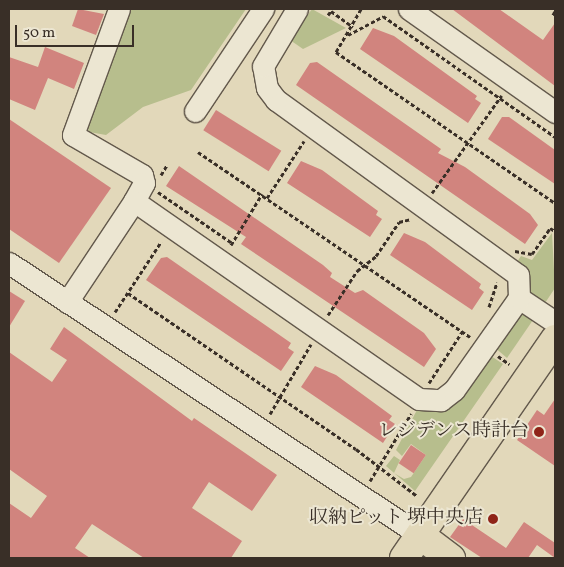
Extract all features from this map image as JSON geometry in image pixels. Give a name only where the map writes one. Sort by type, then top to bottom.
[{"type":"main road","points":[[404,558],[555,339]]},
{"type":"main road","points":[[420,535],[451,558]]},
{"type":"street","points":[[67,302],[144,183],[142,175],[73,135],[119,9]]},
{"type":"street","points":[[195,112],[263,9]]},
{"type":"street","points":[[134,201],[220,262],[426,400],[441,400],[454,390],[477,338],[519,298],[518,275],[506,262],[276,100],[267,88],[263,66],[297,9]]},
{"type":"street","points":[[409,9],[505,90],[555,112]]},
{"type":"street","points":[[9,263],[420,535]]},
{"type":"street","points":[[519,298],[555,322]]},
{"type":"path","points":[[361,9],[353,27],[336,52],[555,203]]},
{"type":"path","points":[[328,15],[331,11],[353,27]]},
{"type":"path","points":[[348,35],[383,16],[505,90],[555,137]]},
{"type":"path","points":[[267,419],[319,329],[357,271],[368,265],[399,222],[415,218],[505,90]]},
{"type":"path","points":[[267,198],[314,126]]},
{"type":"path","points":[[198,152],[477,338],[509,364]]},
{"type":"path","points":[[220,262],[262,194]]},
{"type":"path","points":[[164,196],[232,243]]},
{"type":"path","points":[[112,316],[183,209]]},
{"type":"path","points":[[486,313],[506,262],[517,249],[527,256],[532,254],[550,228],[555,231]]},
{"type":"path","points":[[128,293],[418,496]]},
{"type":"green space","points":[[128,9],[246,9],[191,90],[143,107],[106,135],[89,132],[87,125]]},
{"type":"green space","points":[[312,9],[346,28],[303,49],[290,40]]},
{"type":"green space","points":[[552,233],[555,288],[543,306],[529,291],[517,262],[521,256],[532,260]]},
{"type":"green space","points":[[522,311],[535,317],[507,358],[493,346]]},
{"type":"green space","points":[[488,354],[503,364],[415,491],[394,473],[404,479],[411,477],[426,455],[411,444],[402,456],[396,450],[418,408]]},
{"type":"green space","points":[[394,456],[400,460],[394,473],[386,466]]},
{"type":"building","points":[[78,9],[104,14],[96,35],[72,26]]},
{"type":"building","points":[[452,9],[499,9],[543,40],[555,23],[555,86]]},
{"type":"building","points":[[373,28],[394,36],[477,96],[475,99],[481,103],[468,123],[360,49]]},
{"type":"building","points":[[45,47],[84,63],[74,89],[48,78],[35,110],[9,99],[9,57],[38,67]]},
{"type":"building","points":[[317,62],[441,149],[438,153],[465,167],[530,214],[538,225],[525,244],[296,85],[310,63]]},
{"type":"building","points":[[216,110],[281,151],[269,171],[203,130]]},
{"type":"building","points":[[502,117],[509,117],[555,150],[555,184],[488,139]]},
{"type":"building","points":[[9,119],[111,188],[59,263],[9,229]]},
{"type":"building","points":[[301,161],[322,170],[378,211],[376,215],[382,219],[370,237],[287,183]]},
{"type":"building","points":[[179,166],[323,265],[332,273],[330,277],[355,293],[363,290],[424,333],[436,349],[424,367],[241,244],[246,237],[166,186]]},
{"type":"building","points":[[404,233],[425,242],[481,284],[479,288],[484,292],[472,310],[390,255]]},
{"type":"building","points":[[167,257],[291,343],[288,348],[294,352],[281,371],[146,280],[161,258]]},
{"type":"building","points":[[9,291],[25,301],[9,327]]},
{"type":"building","points":[[64,327],[192,421],[194,418],[277,475],[252,511],[209,482],[192,508],[242,541],[231,558],[144,558],[92,524],[75,548],[90,558],[9,558],[9,503],[31,518],[47,496],[9,469],[9,352],[52,382],[67,360],[50,349]]},
{"type":"building","points":[[315,366],[336,375],[392,416],[389,420],[395,424],[383,443],[301,387]]},
{"type":"building","name":"レジデンス時計台","points":[[555,399],[555,466],[517,440],[537,410],[544,415]]},
{"type":"building","points":[[411,445],[426,455],[414,473],[399,463]]},
{"type":"building","points":[[463,519],[506,548],[524,522],[555,543],[555,558],[537,545],[528,558],[482,558],[450,537]]},
{"type":"place","name":"レジデンス時計台","points":[[539,432]]},
{"type":"place","name":"収納ピット 堺中央店","points":[[493,519]]}]
